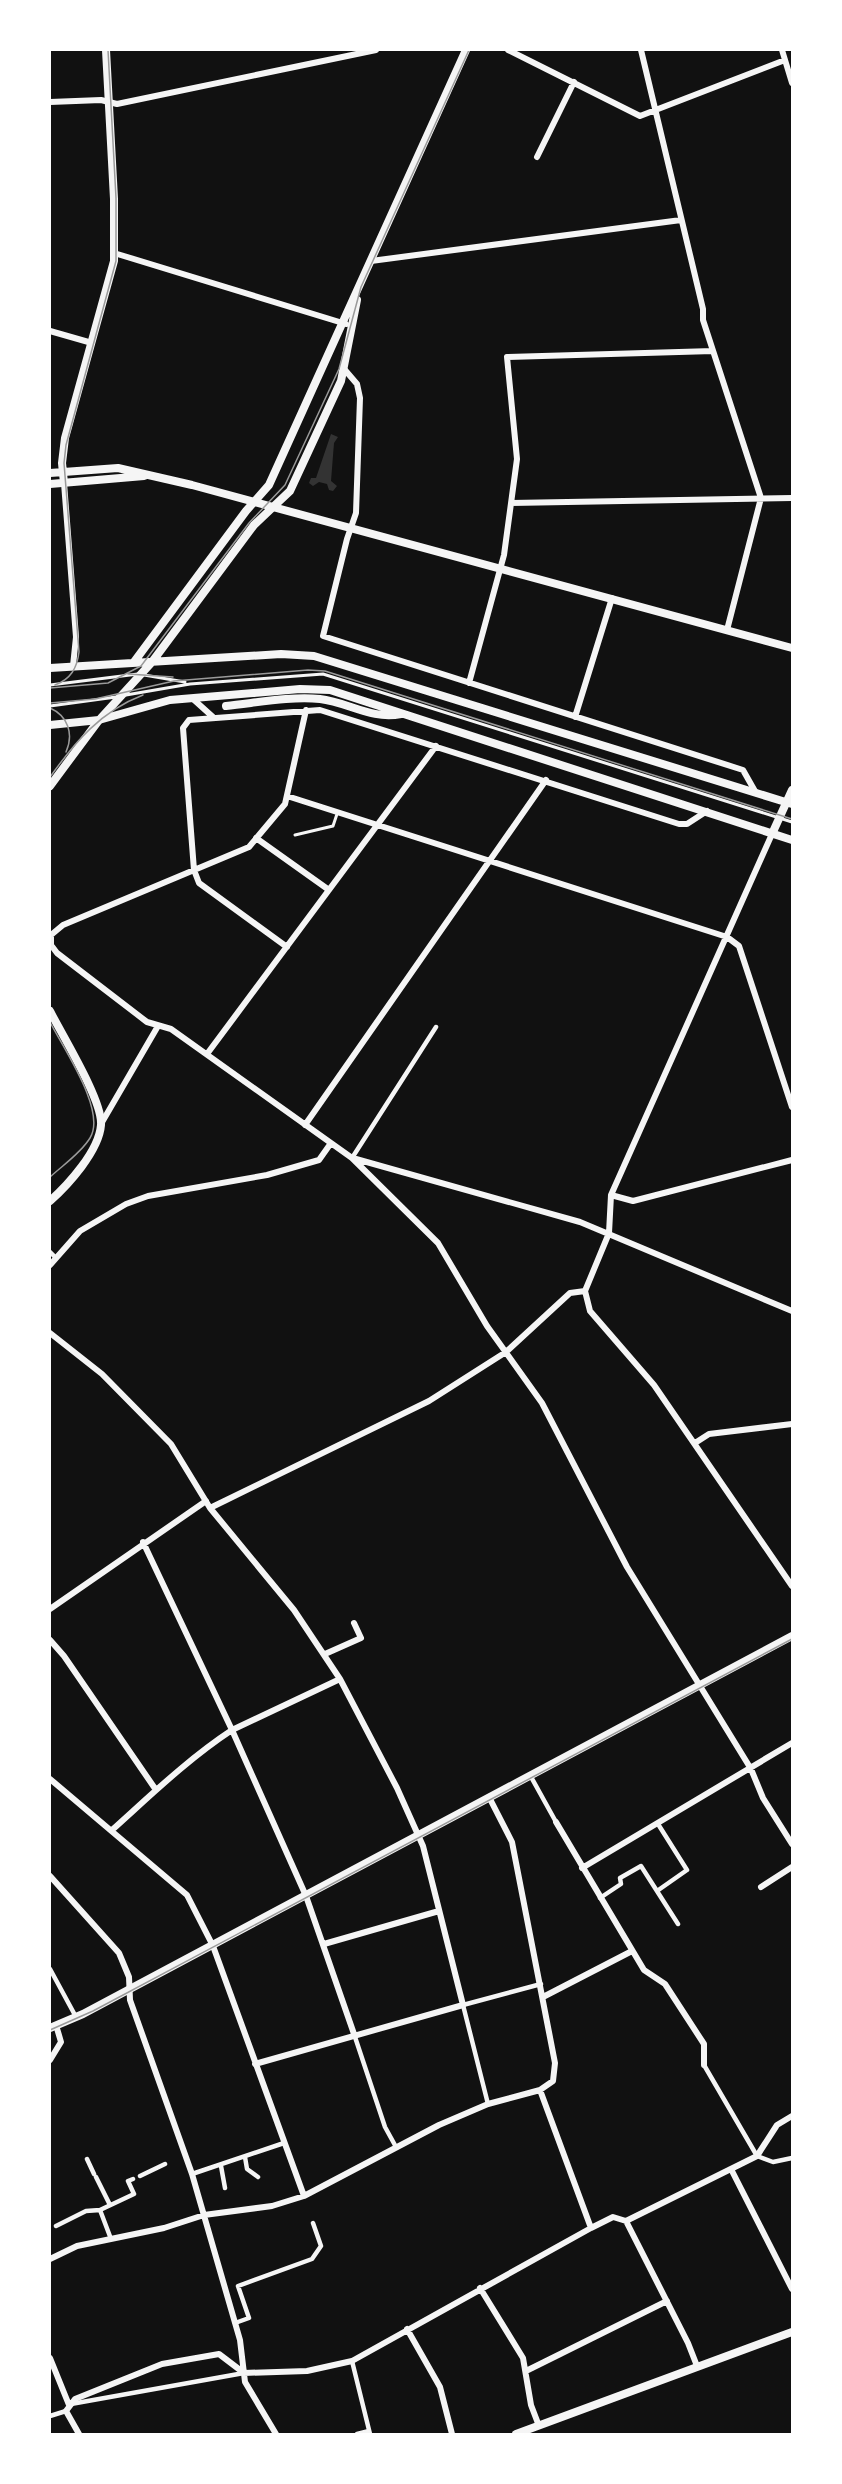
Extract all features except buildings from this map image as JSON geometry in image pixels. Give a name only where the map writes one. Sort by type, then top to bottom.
[{"type":"main road","points":[[134,662],[273,478],[348,325],[359,288],[466,50]]},
{"type":"main road","points":[[99,720],[152,662],[254,525],[290,491],[338,390],[345,370],[348,325]]},
{"type":"main road","points":[[50,668],[281,654],[314,656],[790,803]]},
{"type":"main road","points":[[50,725],[99,720],[151,704],[316,688],[330,690],[792,840]]},
{"type":"main road","points":[[226,706],[313,699],[329,701],[378,716],[404,714]]},
{"type":"street","points":[[73,666],[76,637],[63,471],[65,438],[112,272],[114,253],[106,50]]},
{"type":"street","points":[[50,102],[117,104],[376,50]]},
{"type":"street","points":[[508,50],[640,116],[785,60]]},
{"type":"street","points":[[641,50],[703,309],[703,320],[761,498],[727,630]]},
{"type":"street","points":[[782,50],[792,83]]},
{"type":"street","points":[[537,157],[574,82]]},
{"type":"street","points":[[371,261],[681,220]]},
{"type":"street","points":[[114,253],[348,325]]},
{"type":"street","points":[[50,331],[92,343]]},
{"type":"street","points":[[469,683],[501,567],[517,459],[507,357],[713,351]]},
{"type":"street","points":[[345,370],[357,384],[360,398],[356,513],[322,634],[328,639],[743,770],[757,794]]},
{"type":"street","points":[[50,473],[118,468],[351,526],[792,648]]},
{"type":"street","points":[[50,484],[150,476]]},
{"type":"street","points":[[511,503],[792,498]]},
{"type":"street","points":[[574,717],[612,598]]},
{"type":"street","points":[[193,699],[213,717]]},
{"type":"street","points":[[306,710],[285,804],[249,847],[63,925],[50,937],[57,953],[147,1022],[171,1029],[352,1158],[438,1244],[487,1326],[542,1402],[627,1567],[751,1769],[763,1798],[792,1844]]},
{"type":"street","points":[[287,947],[199,883],[194,870],[183,729],[186,722],[213,717],[320,710],[681,824],[707,811]]},
{"type":"street","points":[[50,786],[99,720]]},
{"type":"street","points":[[207,1054],[436,746]]},
{"type":"street","points":[[305,1125],[546,780]]},
{"type":"street","points":[[792,790],[790,803],[772,834],[611,1195],[609,1233],[585,1291],[590,1311],[654,1385],[792,1586]]},
{"type":"street","points":[[287,796],[728,937],[739,946],[792,1107]]},
{"type":"street","points":[[256,838],[329,890]]},
{"type":"street","points":[[50,1011],[95,1100],[101,1124]]},
{"type":"street","points":[[50,1201],[76,1175],[97,1139],[101,1124],[158,1026]]},
{"type":"street","points":[[352,1158],[436,1027]]},
{"type":"street","points":[[50,1265],[52,1254],[80,1231],[109,1212],[147,1196],[267,1175],[319,1160],[331,1143]]},
{"type":"street","points":[[352,1158],[579,1222],[792,1311]]},
{"type":"street","points":[[611,1195],[633,1201],[792,1160]]},
{"type":"street","points":[[210,1508],[429,1401],[506,1352],[570,1293],[585,1291]]},
{"type":"street","points":[[50,1333],[102,1374],[171,1444],[210,1508],[294,1610],[325,1654],[364,1720],[418,1834],[488,2104]]},
{"type":"street","points":[[695,1443],[709,1434],[792,1424]]},
{"type":"street","points":[[50,1609],[143,1542],[206,1501]]},
{"type":"street","points":[[143,1542],[232,1730],[305,1894],[385,2127],[396,2147]]},
{"type":"street","points":[[325,1654],[361,1638],[354,1623]]},
{"type":"street","points":[[50,2060],[61,2042],[53,2027],[129,1989],[792,1636]]},
{"type":"street","points":[[50,1640],[64,1656],[156,1790]]},
{"type":"street","points":[[112,1830],[184,1764],[232,1730],[340,1679]]},
{"type":"street","points":[[582,1868],[792,1743]]},
{"type":"street","points":[[530,1776],[644,1970],[665,1984],[704,2044],[704,2065],[757,2156],[773,2162],[792,2158]]},
{"type":"street","points":[[50,1779],[187,1895],[212,1944],[305,2199]]},
{"type":"street","points":[[50,2259],[77,2246],[164,2228],[204,2215],[305,2199],[396,2147],[488,2104],[540,2090],[553,2081],[556,2070],[512,1842],[489,1797]]},
{"type":"street","points":[[657,1891],[687,1870],[658,1824]]},
{"type":"street","points":[[600,1898],[621,1884],[620,1878],[641,1866],[678,1924]]},
{"type":"street","points":[[761,1887],[792,1867]]},
{"type":"street","points":[[50,1876],[119,1953],[129,1977],[130,2000],[183,2158],[192,2174],[204,2215],[235,2324],[245,2382],[276,2434]]},
{"type":"street","points":[[324,1944],[439,1911]]},
{"type":"street","points":[[543,1997],[632,1951]]},
{"type":"street","points":[[50,1969],[76,2017]]},
{"type":"street","points":[[255,2064],[354,2034],[541,1984]]},
{"type":"street","points":[[540,2090],[591,2228]]},
{"type":"street","points":[[50,2416],[67,2408],[244,2373],[307,2371],[352,2361],[591,2228],[613,2217],[626,2221],[757,2156],[777,2125],[792,2115]]},
{"type":"street","points":[[192,2174],[284,2143]]},
{"type":"street","points":[[245,2157],[247,2169],[258,2177]]},
{"type":"street","points":[[87,2159],[110,2205]]},
{"type":"street","points":[[140,2176],[165,2164]]},
{"type":"street","points":[[221,2166],[225,2188]]},
{"type":"street","points":[[731,2169],[792,2289]]},
{"type":"street","points":[[56,2226],[86,2211],[100,2210],[134,2194],[128,2181],[133,2179]]},
{"type":"street","points":[[100,2210],[111,2239]]},
{"type":"street","points":[[626,2221],[697,2366]]},
{"type":"street","points":[[225,2290],[312,2259],[321,2246],[313,2223]]},
{"type":"street","points":[[235,2324],[249,2318],[238,2286]]},
{"type":"street","points":[[480,2288],[524,2358],[531,2405],[539,2426]]},
{"type":"street","points":[[526,2371],[667,2301]]},
{"type":"street","points":[[407,2329],[440,2387],[452,2434]]},
{"type":"street","points":[[516,2434],[792,2332]]},
{"type":"street","points":[[67,2408],[84,2393],[162,2364],[219,2354],[244,2373]]},
{"type":"street","points":[[50,2358],[67,2408],[79,2434]]},
{"type":"street","points":[[352,2361],[369,2433],[357,2434]]},
{"type":"lane","points":[[50,685],[140,674],[190,684]]},
{"type":"lane","points":[[50,706],[99,702],[120,696],[190,684],[301,674],[333,676],[792,822]]},
{"type":"lane","points":[[295,835],[333,826],[338,813]]},
{"type":"shaded area","points":[[331,434],[338,437],[334,443],[331,481],[337,486],[333,491],[329,490],[327,484],[319,482],[313,486],[309,483],[311,478],[316,478]]},
{"type":"tram line","points":[[55,685],[65,680],[72,672],[79,652],[64,463],[66,445],[116,261],[116,198],[108,50]]},
{"type":"tram line","points":[[50,688],[108,683],[141,666],[249,523],[285,485],[339,369],[361,287],[469,50]]},
{"type":"tram line","points":[[50,703],[95,699],[174,681],[308,670],[325,671],[792,819]]},
{"type":"tram line","points":[[128,674],[173,677]]},
{"type":"tram line","points":[[50,777],[90,729],[114,710],[143,695]]},
{"type":"tram line","points":[[50,708],[56,711],[68,726],[69,739],[66,752]]},
{"type":"tram line","points":[[50,1022],[88,1096],[94,1126],[90,1138],[82,1149],[50,1177]]},
{"type":"tram line","points":[[50,2030],[93,2011],[792,1639]]}]
